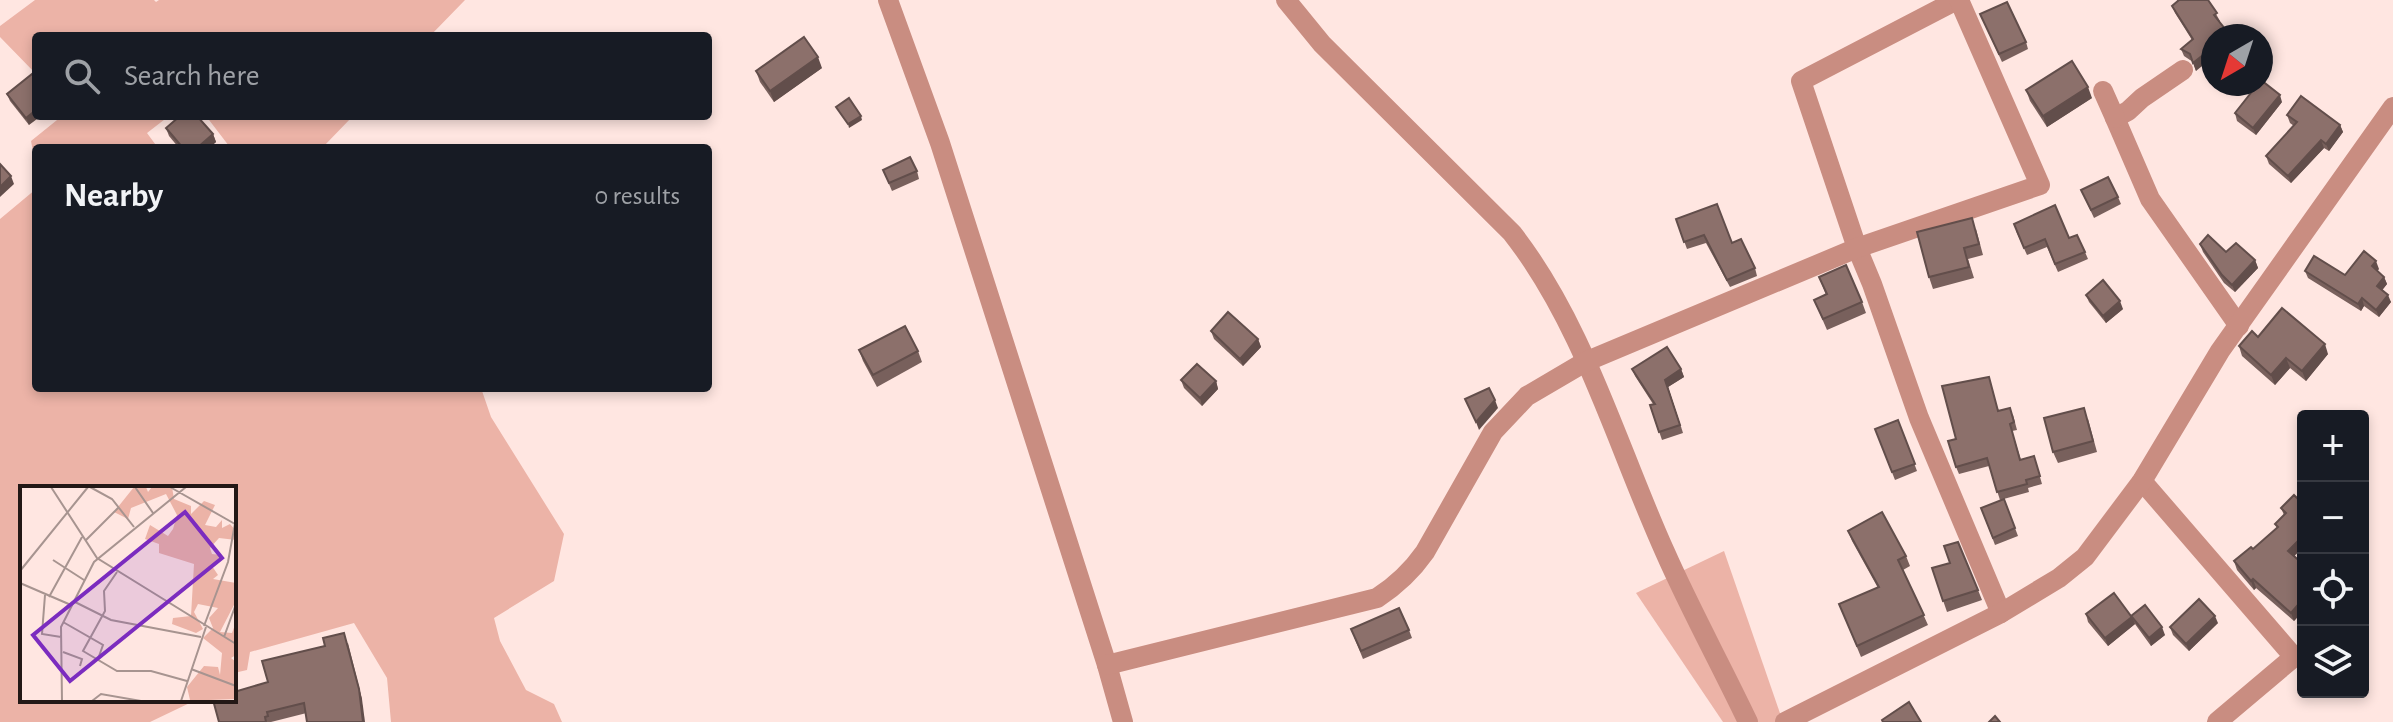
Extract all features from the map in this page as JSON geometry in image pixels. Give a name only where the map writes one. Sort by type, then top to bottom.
[{"type":"street","points":[[888,0],[940,143],[1123,722]]},
{"type":"street","points":[[1286,0],[1322,44],[1512,233],[1533,260],[1585,362],[1665,554],[1748,722]]},
{"type":"street","points":[[1107,665],[1377,598],[1412,570],[1493,432],[1527,396],[1585,362],[1857,248],[2040,185],[1958,0],[1801,81],[1857,248],[1919,418],[2001,613]]},
{"type":"street","points":[[2115,118],[2183,70]]},
{"type":"street","points":[[2103,91],[2150,199],[2239,326]]},
{"type":"street","points":[[1799,719],[2001,613],[2059,578],[2085,557],[2142,481],[2220,351],[2393,107]]},
{"type":"street","points":[[2142,481],[2294,657],[2217,722]]},
{"type":"shaded area","points":[[35,0],[465,0],[434,32],[32,32],[32,70],[0,37],[0,26]]},
{"type":"shaded area","points":[[57,120],[164,120],[147,133],[155,144],[32,146],[31,141]]},
{"type":"shaded area","points":[[209,120],[349,120],[326,144],[227,144]]},
{"type":"shaded area","points":[[32,192],[32,392],[482,392],[491,417],[564,534],[554,581],[494,618],[500,641],[526,690],[554,704],[562,722],[391,722],[387,678],[354,623],[250,652],[247,670],[236,673],[236,486],[20,486],[20,702],[192,702],[150,722],[0,722],[0,219]]},
{"type":"shaded area","points":[[1724,551],[1783,722],[1723,722],[1636,593]]},
{"type":"building","points":[[2179,0],[2208,0],[2221,24],[2201,24],[2201,57],[2193,63],[2190,54],[2181,49],[2193,39],[2172,6]]},
{"type":"building","points":[[2007,2],[2026,42],[1999,54],[1980,14]]},
{"type":"building","points":[[804,37],[818,57],[770,91],[756,71]]},
{"type":"building","points":[[2072,61],[2088,87],[2043,116],[2026,90]]},
{"type":"building","points":[[32,74],[32,113],[26,118],[7,94]]},
{"type":"building","points":[[2273,89],[2280,95],[2253,128],[2235,113],[2248,96],[2273,96]]},
{"type":"building","points":[[2301,96],[2340,125],[2326,144],[2321,140],[2288,176],[2266,156],[2297,122],[2287,115]]},
{"type":"building","points":[[849,98],[861,116],[848,124],[836,107]]},
{"type":"building","points":[[175,120],[201,120],[213,134],[202,144],[180,144],[166,128]]},
{"type":"building","points":[[910,157],[917,171],[889,183],[883,170]]},
{"type":"building","points":[[0,164],[11,176],[0,187]]},
{"type":"building","points":[[2108,177],[2118,197],[2091,210],[2081,190]]},
{"type":"building","points":[[1717,204],[1732,243],[1741,239],[1755,268],[1727,280],[1704,235],[1684,242],[1676,219]]},
{"type":"building","points":[[2055,205],[2069,238],[2077,235],[2085,252],[2055,264],[2045,239],[2024,248],[2014,224]]},
{"type":"building","points":[[1972,218],[1979,244],[1964,248],[1969,267],[1929,277],[1917,232]]},
{"type":"building","points":[[2208,235],[2226,252],[2236,243],[2255,260],[2232,285],[2200,244]]},
{"type":"building","points":[[2364,251],[2376,261],[2372,266],[2384,277],[2377,286],[2388,295],[2376,310],[2362,298],[2358,304],[2305,271],[2314,256],[2345,275]]},
{"type":"building","points":[[1846,265],[1862,302],[1823,319],[1814,300],[1827,294],[1819,277]]},
{"type":"building","points":[[2103,280],[2120,301],[2103,316],[2086,295]]},
{"type":"building","points":[[2282,308],[2325,344],[2302,371],[2286,358],[2271,375],[2239,346],[2252,331],[2258,337]]},
{"type":"building","points":[[1228,312],[1258,339],[1240,359],[1211,331]]},
{"type":"building","points":[[905,326],[918,351],[873,375],[859,350]]},
{"type":"building","points":[[1667,347],[1681,369],[1665,380],[1680,425],[1659,432],[1650,405],[1655,404],[1632,369]]},
{"type":"building","points":[[1197,364],[1216,381],[1200,398],[1181,380]]},
{"type":"building","points":[[1989,377],[1998,411],[2010,408],[2014,422],[2010,424],[2020,460],[2034,456],[2040,476],[2026,480],[2027,484],[1997,492],[1987,458],[1956,467],[1948,441],[1956,439],[1942,386]]},
{"type":"building","points":[[1489,388],[1495,400],[1476,422],[1465,399]]},
{"type":"building","points":[[2084,408],[2093,441],[2053,452],[2044,418]]},
{"type":"building","points":[[1898,420],[1915,464],[1892,472],[1875,429]]},
{"type":"building","points":[[2294,495],[2297,498],[2297,542],[2288,551],[2297,559],[2297,606],[2291,613],[2253,579],[2251,581],[2234,561],[2278,527],[2275,524],[2286,513],[2281,508]]},
{"type":"building","points":[[2004,499],[2015,528],[1993,538],[1981,508]]},
{"type":"building","points":[[1882,512],[1906,556],[1898,560],[1924,615],[1857,646],[1839,604],[1879,587],[1848,531]]},
{"type":"building","points":[[1958,542],[1978,590],[1943,601],[1932,568],[1950,563],[1944,546]]},
{"type":"building","points":[[2114,593],[2131,616],[2145,605],[2162,627],[2149,638],[2132,617],[2105,638],[2086,614]]},
{"type":"building","points":[[2199,599],[2215,616],[2186,644],[2170,627]]},
{"type":"building","points":[[1399,608],[1409,630],[1361,651],[1351,629]]},
{"type":"building","points":[[344,633],[359,689],[363,722],[307,722],[304,703],[267,712],[266,722],[219,722],[214,702],[236,702],[236,691],[268,682],[262,661],[325,646],[323,638]]},
{"type":"building","points":[[1909,702],[1921,722],[1883,722],[1882,720]]}]
